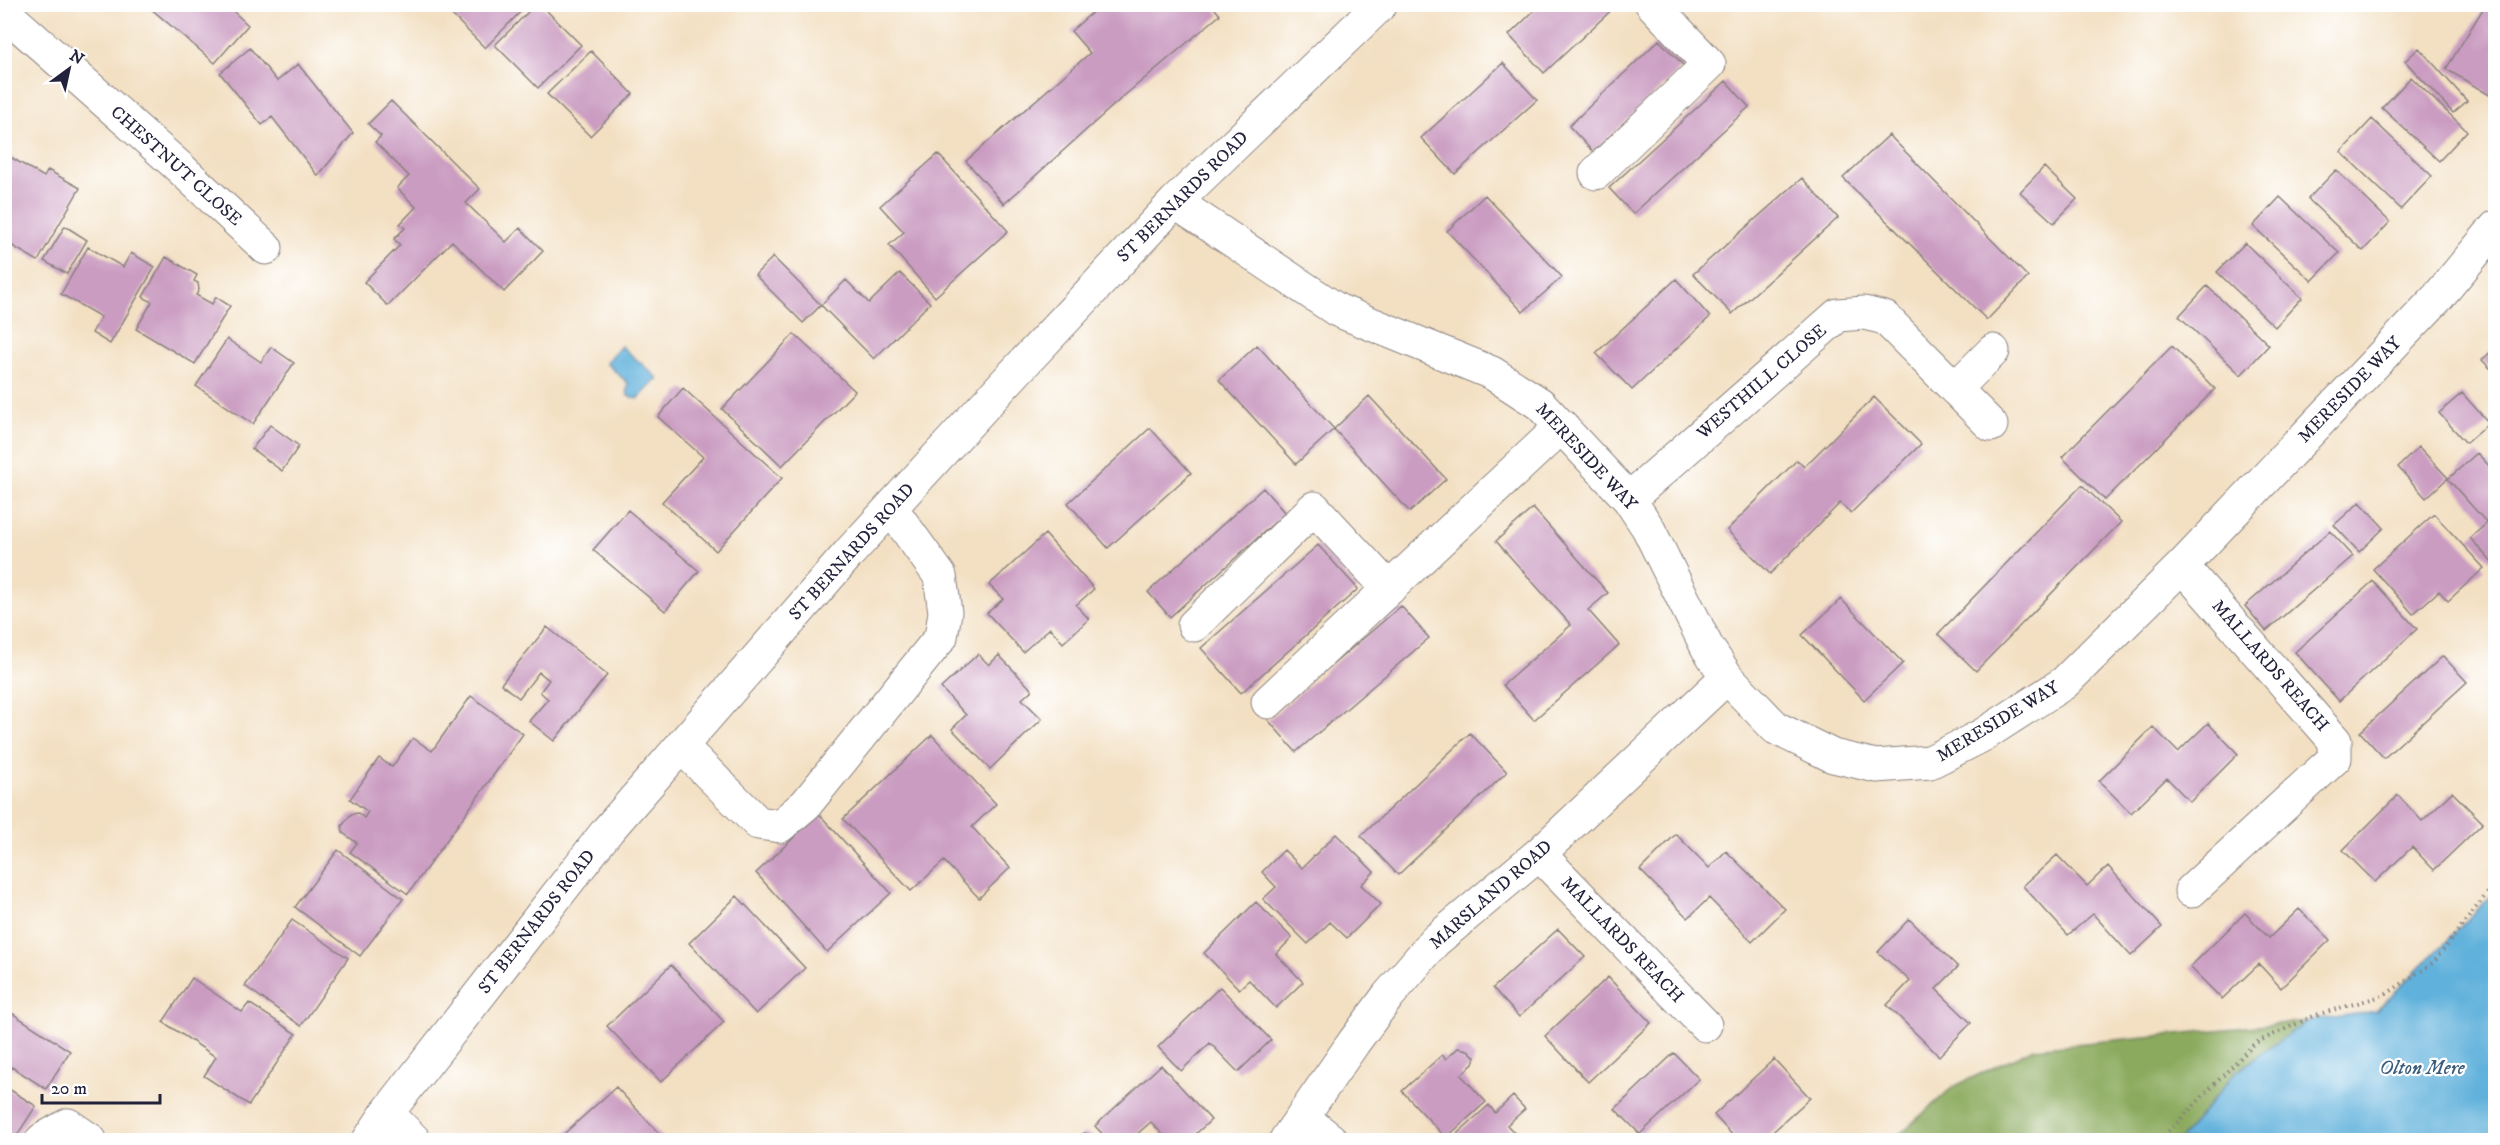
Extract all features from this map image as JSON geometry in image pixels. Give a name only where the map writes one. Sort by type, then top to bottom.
[{"type":"street","name":"ST BERNARDS ROAD","points":[[369,1140],[387,1113],[608,830],[891,508],[1175,202],[1381,4]]},
{"type":"street","points":[[1596,173],[1708,64],[1652,4]]},
{"type":"street","name":"CHESTNUT CLOSE","points":[[4,12],[178,166],[266,248]]},
{"type":"street","name":"MERESIDE WAY","points":[[1175,202],[1337,310],[1492,373],[1540,404],[1629,499],[1648,528],[1707,647],[1727,677],[1776,728],[1833,756],[1876,766],[1930,762],[1983,735],[2064,683],[2182,566],[2438,297],[2496,227]]},
{"type":"street","name":"WESTHILL CLOSE","points":[[1629,499],[1838,315],[1863,313],[1885,318],[1991,425]]},
{"type":"street","points":[[1956,389],[1993,351]]},
{"type":"street","points":[[1268,702],[1562,426]]},
{"type":"street","points":[[681,746],[758,823],[780,826],[806,804],[941,637],[945,612],[940,576],[891,508]]},
{"type":"street","points":[[1194,625],[1314,508],[1389,589]]},
{"type":"street","name":"MALLARDS REACH","points":[[2182,566],[2335,741],[2335,758],[2191,891]]},
{"type":"street","name":"MARSLAND ROAD","points":[[1295,1129],[1353,1042],[1388,996],[1435,941],[1539,854],[1727,677]]},
{"type":"street","name":"MALLARDS REACH","points":[[1539,854],[1705,1025]]},
{"type":"street","points":[[387,1113],[414,1140]]},
{"type":"street","points":[[42,1140],[68,1125],[90,1140]]},
{"type":"street","points":[[1295,1129],[1331,1140]]},
{"type":"path","points":[[2160,1140],[2255,1043],[2316,1015],[2385,994],[2433,963],[2496,882]]},
{"type":"green space","points":[[2307,1021],[2235,1073],[2180,1140],[1893,1140],[1953,1087],[2034,1048]]},
{"type":"water","points":[[621,346],[658,378],[638,399],[628,396],[629,384],[606,363]]},
{"type":"water","name":"Olton Mere","points":[[2495,892],[2495,1140],[2180,1140],[2235,1073],[2307,1021],[2376,1011]]},
{"type":"building","points":[[151,4],[240,4],[234,12],[248,25],[215,63],[149,7]]},
{"type":"building","points":[[441,4],[528,4],[485,48]]},
{"type":"building","points":[[536,4],[540,4],[581,45],[538,88],[495,45]]},
{"type":"building","points":[[1102,4],[1211,4],[1220,15],[1125,95],[1004,204],[966,161],[1090,53],[1071,31]]},
{"type":"building","points":[[1541,4],[1618,4],[1544,73],[1509,35]]},
{"type":"building","points":[[2486,4],[2496,4],[2496,99],[2446,69]]},
{"type":"building","points":[[1659,40],[1684,66],[1593,152],[1569,126]]},
{"type":"building","points":[[250,48],[277,81],[298,64],[353,133],[318,176],[272,117],[262,125],[220,73]]},
{"type":"building","points":[[2419,48],[2467,101],[2453,113],[2405,61]]},
{"type":"building","points":[[591,51],[633,94],[590,136],[547,94]]},
{"type":"building","points":[[1503,63],[1537,100],[1455,174],[1421,138]]},
{"type":"building","points":[[2411,77],[2467,131],[2439,161],[2382,108]]},
{"type":"building","points":[[1726,81],[1749,107],[1633,214],[1609,188]]},
{"type":"building","points":[[391,101],[480,189],[466,203],[506,242],[520,228],[543,251],[504,292],[452,241],[388,306],[364,282],[400,245],[394,239],[405,228],[400,224],[416,207],[397,188],[409,176],[375,142],[381,136],[368,124]]},
{"type":"building","points":[[2372,119],[2432,176],[2401,209],[2341,152]]},
{"type":"building","points":[[1889,135],[2028,277],[1987,320],[1843,178]]},
{"type":"building","points":[[938,154],[1008,231],[935,297],[889,245],[904,232],[880,206]]},
{"type":"building","points":[[7,155],[44,177],[48,170],[80,188],[38,261],[4,241],[4,233],[12,221],[4,216],[4,160]]},
{"type":"building","points":[[2044,167],[2077,199],[2054,223],[2020,192]]},
{"type":"building","points":[[2336,170],[2390,222],[2363,251],[2308,199]]},
{"type":"building","points":[[1802,178],[1838,218],[1732,314],[1693,274]]},
{"type":"building","points":[[1485,195],[1562,277],[1523,312],[1447,231]]},
{"type":"building","points":[[2280,197],[2339,253],[2312,281],[2253,226]]},
{"type":"building","points":[[65,226],[87,240],[67,274],[44,261]]},
{"type":"building","points":[[2245,243],[2302,298],[2275,327],[2217,272]]},
{"type":"building","points":[[88,247],[123,267],[131,253],[155,267],[110,344],[92,333],[101,317],[61,294]]},
{"type":"building","points":[[166,257],[197,275],[194,281],[198,283],[199,290],[196,295],[212,304],[216,297],[230,306],[195,364],[136,329],[152,302],[143,297]]},
{"type":"building","points":[[773,257],[821,305],[803,323],[755,275]]},
{"type":"building","points":[[900,273],[930,303],[874,359],[821,305],[846,280],[869,303]]},
{"type":"building","points":[[1676,279],[1710,317],[1632,390],[1596,353]]},
{"type":"building","points":[[2207,286],[2269,345],[2241,375],[2179,316]]},
{"type":"building","points":[[794,334],[855,391],[782,466],[722,409]]},
{"type":"building","points":[[227,339],[261,362],[271,347],[294,363],[253,424],[196,386]]},
{"type":"building","points":[[1257,345],[1334,429],[1296,464],[1219,380]]},
{"type":"building","points":[[2172,346],[2215,389],[2105,500],[2062,457]]},
{"type":"building","points":[[2496,347],[2496,374],[2482,360]]},
{"type":"building","points":[[683,388],[782,478],[716,551],[662,502],[703,457],[658,417]]},
{"type":"building","points":[[2462,393],[2489,423],[2466,443],[2439,413]]},
{"type":"building","points":[[1369,396],[1446,479],[1410,512],[1334,429]]},
{"type":"building","points":[[1874,397],[1921,444],[1851,513],[1840,503],[1770,574],[1727,530],[1797,460],[1804,467]]},
{"type":"building","points":[[270,425],[299,446],[282,471],[252,449]]},
{"type":"building","points":[[1150,428],[1191,473],[1108,548],[1068,503]]},
{"type":"building","points":[[2419,447],[2448,478],[2426,498],[2398,467]]},
{"type":"building","points":[[2477,453],[2496,473],[2496,567],[2470,538],[2487,523],[2448,479]]},
{"type":"building","points":[[2082,485],[2121,522],[1976,671],[1938,634]]},
{"type":"building","points":[[1263,488],[1285,513],[1170,617],[1148,592]]},
{"type":"building","points":[[2360,502],[2384,528],[2359,552],[2334,525]]},
{"type":"building","points":[[1533,508],[1608,593],[1588,610],[1619,645],[1534,720],[1503,685],[1571,625],[1496,541]]},
{"type":"building","points":[[628,510],[699,571],[665,611],[593,550]]},
{"type":"building","points":[[2434,514],[2484,568],[2448,601],[2439,591],[2413,614],[2373,569]]},
{"type":"building","points":[[2330,531],[2353,556],[2266,631],[2245,606]]},
{"type":"building","points":[[1045,534],[1094,589],[1076,605],[1089,619],[1063,643],[1050,628],[1023,652],[987,613],[1003,599],[989,585]]},
{"type":"building","points":[[1318,545],[1358,589],[1241,693],[1201,648]]},
{"type":"building","points":[[2373,581],[2417,629],[2339,701],[2295,652]]},
{"type":"building","points":[[1841,599],[1903,663],[1864,700],[1802,635]]},
{"type":"building","points":[[1401,606],[1429,638],[1296,752],[1268,720]]},
{"type":"building","points":[[547,627],[607,675],[554,741],[529,721],[548,699],[540,692],[549,680],[539,672],[519,698],[501,684]]},
{"type":"building","points":[[978,654],[989,665],[999,655],[1032,690],[1022,699],[1042,719],[990,769],[952,729],[966,715],[941,688]]},
{"type":"building","points":[[2443,656],[2467,682],[2384,758],[2360,732]]},
{"type":"building","points":[[471,696],[523,734],[408,894],[350,852],[357,843],[343,833],[342,826],[351,814],[358,813],[364,818],[368,812],[350,799],[379,758],[392,767],[413,738],[432,751]]},
{"type":"building","points":[[2208,723],[2238,754],[2190,802],[2167,778],[2131,813],[2099,781],[2153,727],[2178,752]]},
{"type":"building","points":[[1470,733],[1507,772],[1398,875],[1361,836]]},
{"type":"building","points":[[932,735],[996,804],[972,827],[1010,868],[979,898],[944,861],[911,891],[843,819]]},
{"type":"building","points":[[2452,792],[2483,823],[2434,870],[2412,847],[2375,882],[2343,850],[2398,795],[2422,821]]},
{"type":"building","points":[[819,814],[891,893],[827,952],[756,873]]},
{"type":"building","points":[[1336,834],[1374,872],[1361,885],[1381,904],[1347,938],[1330,922],[1308,944],[1263,899],[1276,887],[1262,872],[1284,850],[1302,868]]},
{"type":"building","points":[[1676,834],[1709,868],[1726,851],[1785,909],[1752,942],[1709,898],[1688,918],[1640,870]]},
{"type":"building","points":[[338,850],[403,899],[360,956],[295,907]]},
{"type":"building","points":[[2057,855],[2087,886],[2108,866],[2162,927],[2131,956],[2093,914],[2068,935],[2023,886]]},
{"type":"building","points":[[737,896],[805,968],[756,1014],[689,943]]},
{"type":"building","points":[[1256,902],[1292,938],[1276,954],[1303,982],[1276,1008],[1249,980],[1239,989],[1204,953]]},
{"type":"building","points":[[2299,909],[2330,940],[2281,988],[2259,964],[2222,999],[2190,967],[2245,913],[2269,938]]},
{"type":"building","points":[[1909,919],[1958,967],[1936,989],[1971,1023],[1939,1056],[1887,1005],[1910,981],[1878,952]]},
{"type":"building","points":[[292,920],[348,958],[301,1026],[245,986]]},
{"type":"building","points":[[1558,929],[1585,957],[1519,1017],[1493,988]]},
{"type":"building","points":[[671,965],[724,1022],[661,1082],[607,1026]]},
{"type":"building","points":[[1608,977],[1651,1023],[1588,1082],[1545,1036]]},
{"type":"building","points":[[192,978],[242,1012],[249,1003],[296,1034],[249,1105],[204,1076],[216,1057],[163,1022]]},
{"type":"building","points":[[1220,987],[1271,1040],[1238,1072],[1210,1043],[1181,1071],[1158,1047]]},
{"type":"building","points":[[4,1008],[70,1051],[46,1089],[12,1067],[4,1078]]},
{"type":"building","points":[[1458,1048],[1468,1050],[1475,1057],[1473,1064],[1461,1075],[1486,1102],[1446,1138],[1402,1091],[1442,1055],[1446,1059]]},
{"type":"building","points":[[1674,1053],[1699,1079],[1640,1134],[1615,1109]]},
{"type":"building","points":[[1774,1059],[1810,1098],[1765,1139],[1767,1140],[1730,1140],[1734,1137],[1714,1115]]},
{"type":"building","points":[[1161,1065],[1211,1120],[1189,1140],[1168,1140],[1151,1122],[1130,1140],[1108,1140],[1095,1126]]},
{"type":"building","points":[[4,1086],[36,1106],[14,1140],[4,1134]]},
{"type":"building","points":[[616,1087],[665,1140],[557,1140]]},
{"type":"building","points":[[1513,1096],[1525,1109],[1507,1125],[1521,1140],[1450,1140],[1489,1105],[1495,1113]]},
{"type":"building","points":[[1084,1133],[1089,1134],[1096,1140],[1077,1140]]}]
